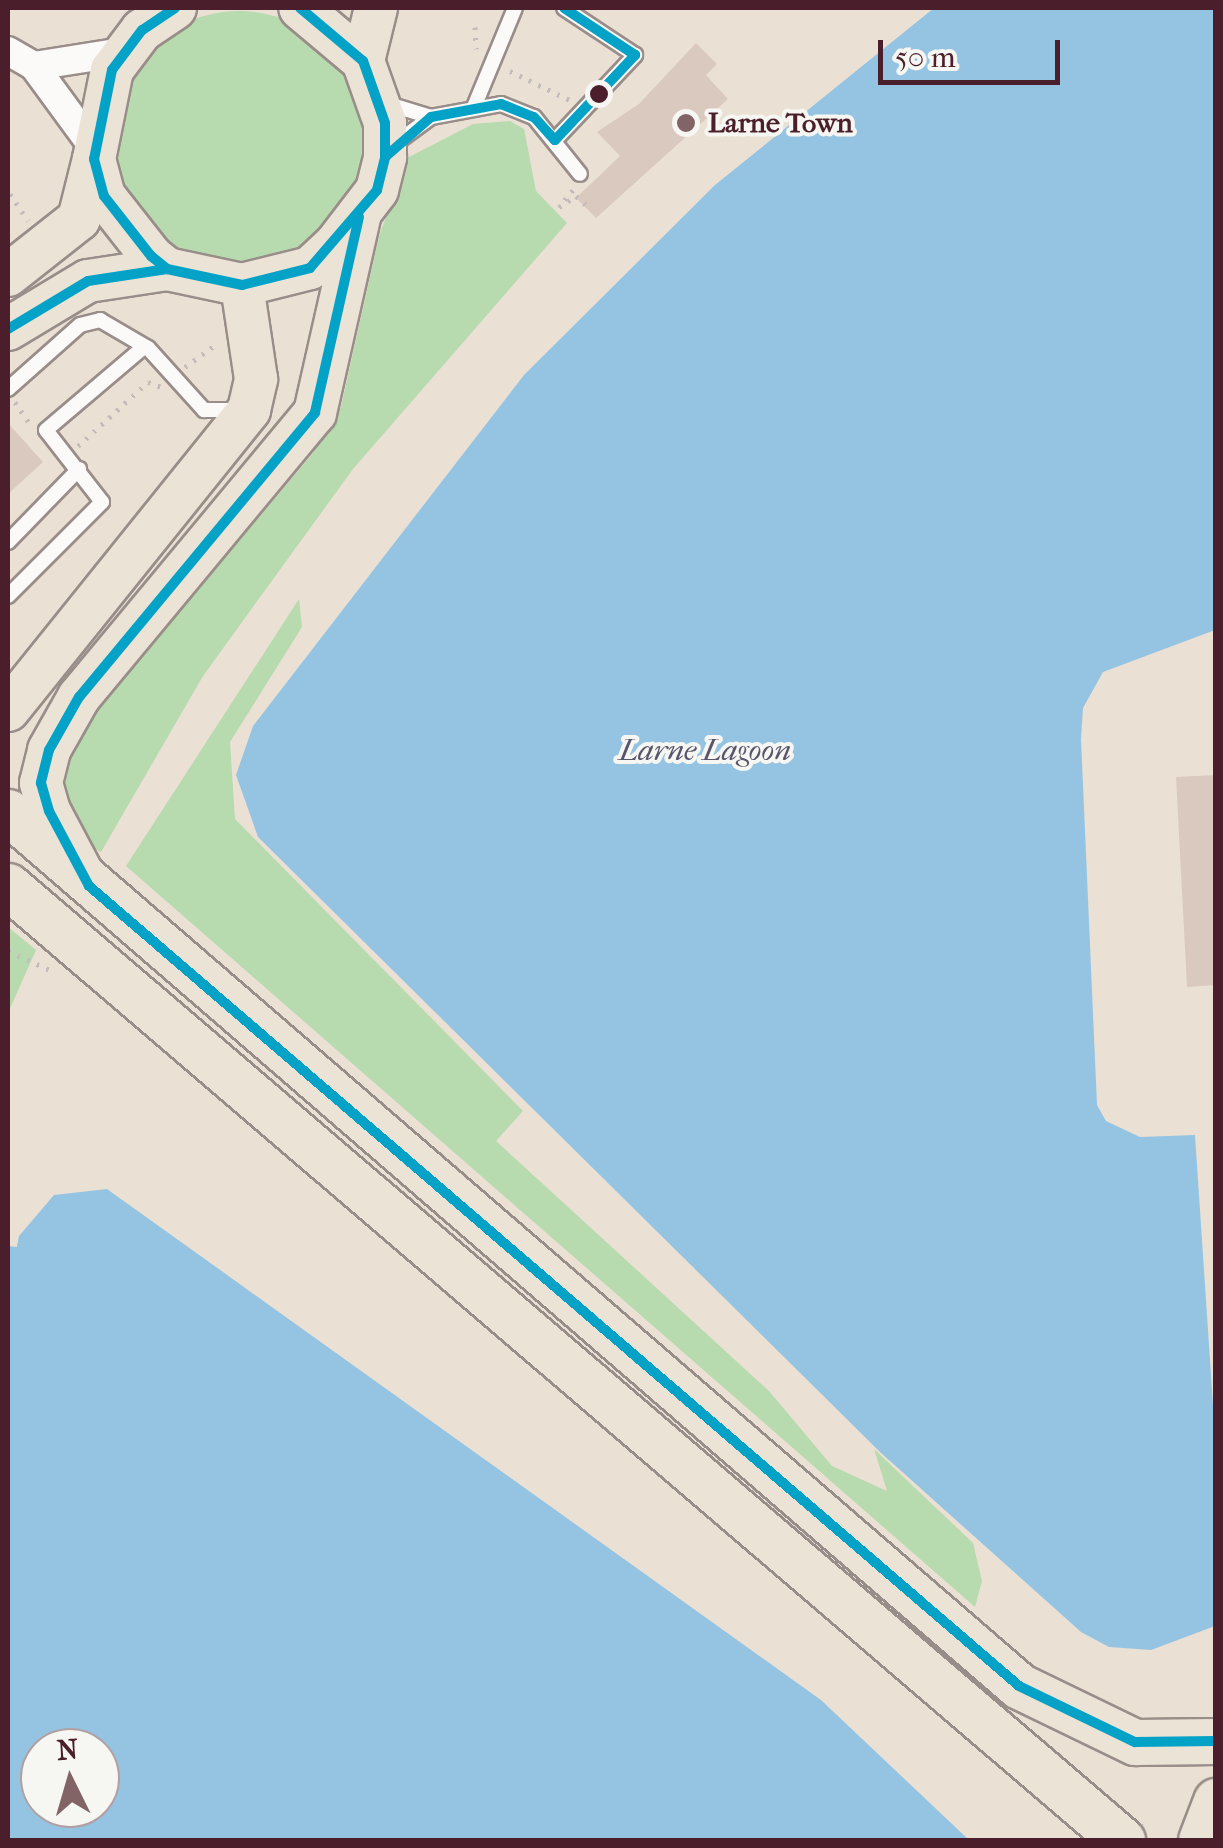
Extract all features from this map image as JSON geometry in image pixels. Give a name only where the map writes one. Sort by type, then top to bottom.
[{"type":"highway","points":[[8,812],[81,917],[201,1050],[1122,1840]]},
{"type":"highway","points":[[8,886],[81,917],[1019,1686],[1136,1742],[1216,1741]]},
{"type":"highway","points":[[1201,1840],[1216,1801]]},
{"type":"main road","points":[[8,275],[79,219],[94,154],[98,102],[125,36],[175,8]]},
{"type":"main road","points":[[81,917],[42,782],[49,750],[79,697],[316,413],[359,217],[384,157],[380,101],[363,61],[300,8]]},
{"type":"main road","points":[[363,61],[376,8]]},
{"type":"main road","points":[[94,154],[123,229],[167,269]]},
{"type":"main road","points":[[8,329],[88,281],[167,269],[242,286],[310,268],[359,217]]},
{"type":"main road","points":[[8,710],[25,675],[248,410],[256,379],[242,286]]},
{"type":"main road","points":[[8,860],[81,917]]},
{"type":"street","points":[[34,66],[125,36]]},
{"type":"street","points":[[8,52],[34,66],[94,154]]},
{"type":"lane","points":[[474,107],[487,64],[516,8]]},
{"type":"lane","points":[[554,140],[635,55],[564,8]]},
{"type":"lane","points":[[380,101],[431,116],[502,104],[534,117],[580,174]]},
{"type":"lane","points":[[384,157],[431,116]]},
{"type":"lane","points":[[8,390],[90,320],[114,322],[144,347],[204,410],[248,410]]},
{"type":"lane","points":[[8,596],[98,513],[102,502],[46,430],[144,347]]},
{"type":"lane","points":[[8,542],[80,469]]},
{"type":"path","points":[[475,27],[487,64],[534,76],[569,99]]},
{"type":"path","points":[[580,174],[560,207],[576,196],[586,205]]},
{"type":"path","points":[[10,194],[35,231]]},
{"type":"path","points":[[8,390],[23,424],[46,430]]},
{"type":"path","points":[[8,951],[39,962]]},
{"type":"green space","points":[[239,11],[264,13],[288,21],[329,48],[356,89],[364,113],[364,163],[356,187],[329,228],[288,255],[264,263],[239,265],[214,263],[190,255],[149,228],[122,187],[114,163],[112,138],[114,113],[122,89],[149,48],[190,21],[214,13]]},
{"type":"green space","points":[[510,121],[524,129],[536,191],[567,223],[353,469],[203,676],[101,852],[89,845],[62,797],[64,765],[93,715],[314,452],[341,407],[379,236],[409,157],[473,124]]},
{"type":"green space","points":[[299,599],[302,627],[230,742],[235,819],[523,1111],[496,1141],[769,1391],[832,1466],[887,1491],[874,1449],[973,1543],[982,1581],[975,1607],[126,866]]},
{"type":"green space","points":[[8,927],[36,950],[8,1013]]},
{"type":"water","name":"Larne Lagoon","points":[[934,8],[1215,8],[1215,630],[1103,672],[1083,708],[1081,739],[1097,1105],[1106,1121],[1140,1137],[1195,1135],[1215,1435],[1215,1626],[1151,1650],[1109,1647],[1081,1632],[880,1452],[258,837],[236,775],[253,726],[524,375],[715,185]]},
{"type":"water","points":[[107,1189],[821,1700],[969,1840],[8,1840],[8,1293],[19,1236],[54,1195]]},
{"type":"building","points":[[696,43],[717,64],[706,75],[728,99],[596,218],[576,198],[620,156],[597,132],[639,104]]},
{"type":"building","points":[[8,423],[43,462],[8,494]]},
{"type":"building","points":[[1216,775],[1216,985],[1187,987],[1176,777]]},
{"type":"waterway","points":[[8,1268],[13,1269]]},
{"type":"transit line","points":[[175,8],[142,30],[112,70],[94,159],[104,196],[151,256],[167,269],[242,285],[310,268],[377,190],[385,157],[385,123],[363,61],[300,8]]},
{"type":"transit line","points":[[385,157],[431,117],[501,104],[534,117],[555,140],[635,55],[564,8]]},
{"type":"transit line","points":[[359,217],[315,413],[79,697],[49,750],[41,783],[49,811],[89,886],[1019,1686],[1135,1742],[1216,1741]]},
{"type":"transit line","points":[[8,329],[88,281],[167,269]]},
{"type":"place","name":"Larne Town","points":[[686,123]]}]
